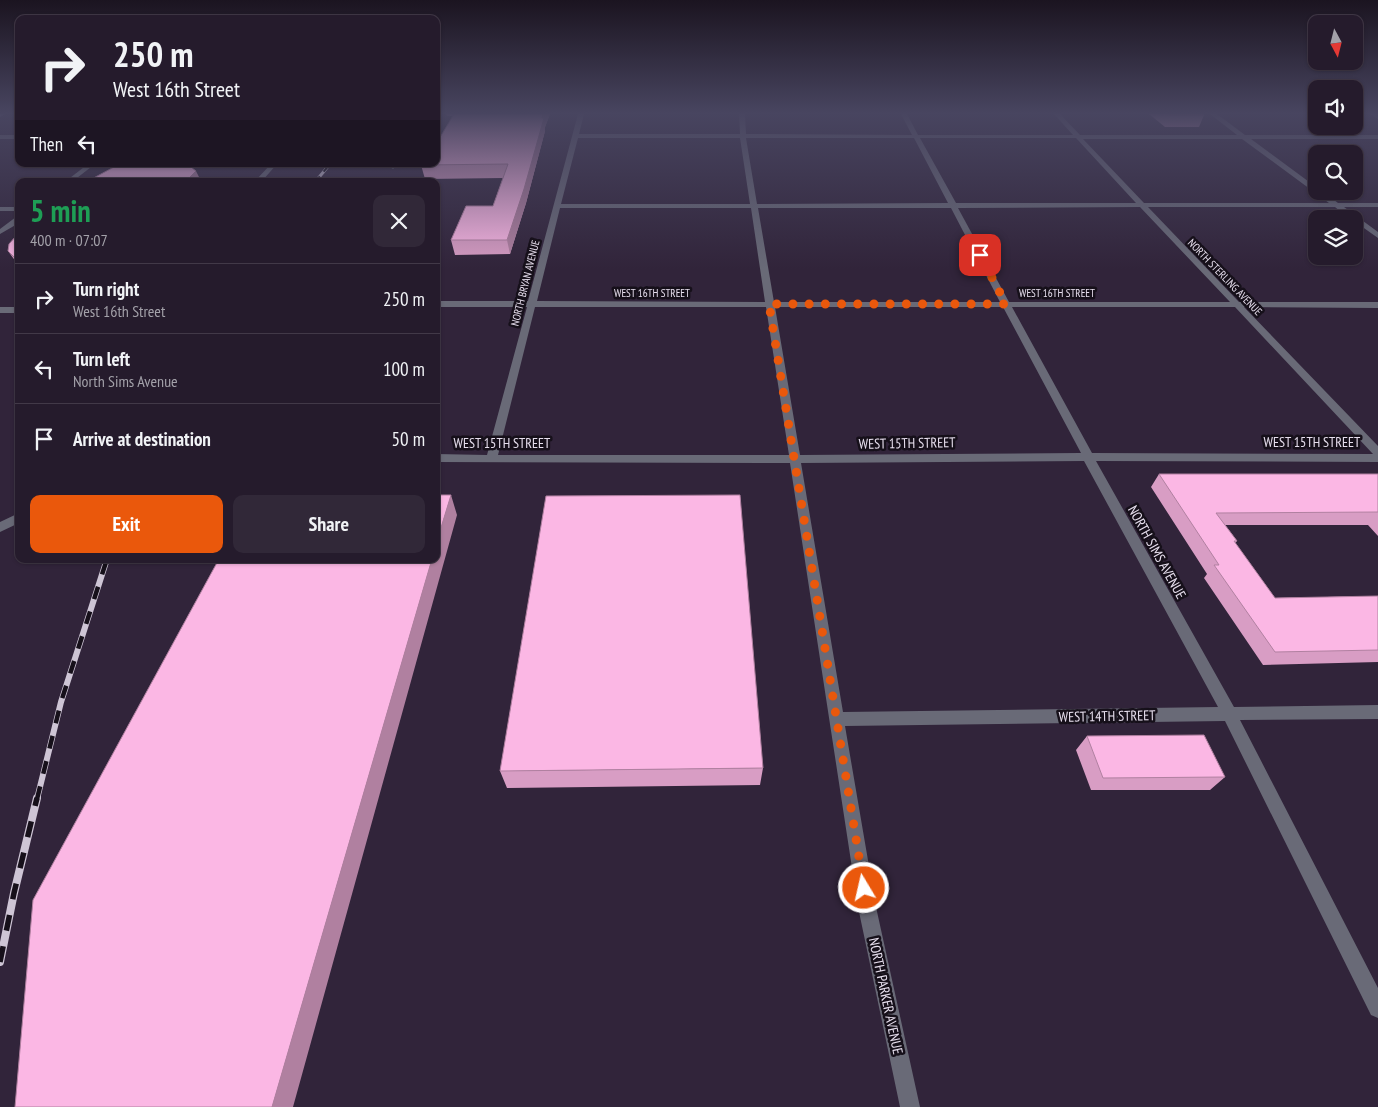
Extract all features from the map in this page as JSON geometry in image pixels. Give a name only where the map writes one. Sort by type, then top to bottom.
[{"type":"street","name":"NORTH BRYAN AVENUE","points":[[492,457],[567,166]]},
{"type":"street","name":"NORTH PARKER AVENUE","points":[[748,166],[866,907],[910,1107]]},
{"type":"street","name":"NORTH SIMS AVENUE","points":[[932,166],[1088,457],[1230,715],[1378,1008]]},
{"type":"street","name":"NORTH STERLING AVENUE","points":[[1105,166],[1378,453]]},
{"type":"street","points":[[1282,166],[1308,184]]},
{"type":"street","points":[[73,178],[88,167]]},
{"type":"street","points":[[261,178],[271,167]]},
{"type":"street","points":[[1329,200],[1378,236]]},
{"type":"street","points":[[556,206],[1378,205]]},
{"type":"street","points":[[0,209],[15,209]]},
{"type":"street","points":[[0,232],[15,222]]},
{"type":"street","name":"WEST 16TH STREET","points":[[440,304],[1378,306]]},
{"type":"street","points":[[0,310],[15,310]]},
{"type":"street","name":"WEST 15TH STREET","points":[[440,458],[1378,458]]},
{"type":"street","points":[[0,528],[15,519]]},
{"type":"street","name":"WEST 14TH STREET","points":[[837,719],[1378,712]]},
{"type":"building","points":[[507,166],[531,166],[507,240],[451,240],[466,206],[493,206]]},
{"type":"building","points":[[114,167],[191,167],[196,171],[189,178],[94,178]]},
{"type":"building","points":[[15,237],[15,257],[8,251],[9,244]]},
{"type":"building","points":[[1159,474],[1378,474],[1378,512],[1216,513],[1275,598],[1378,596],[1378,650],[1275,652],[1214,565],[1219,565]]},
{"type":"building","points":[[440,495],[451,495],[440,531]]},
{"type":"building","points":[[740,495],[763,768],[500,771],[546,496]]},
{"type":"building","points":[[217,563],[431,563],[272,1107],[15,1107],[33,900]]},
{"type":"building","points":[[1204,735],[1225,777],[1103,778],[1087,736]]},
{"type":"railway","points":[[318,178],[328,167]]},
{"type":"railway","points":[[37,799],[61,702],[106,563]]},
{"type":"railway","points":[[0,962],[14,893],[37,798]]},
{"type":"route","points":[[864,888],[769,304],[1006,304],[980,255]]}]
